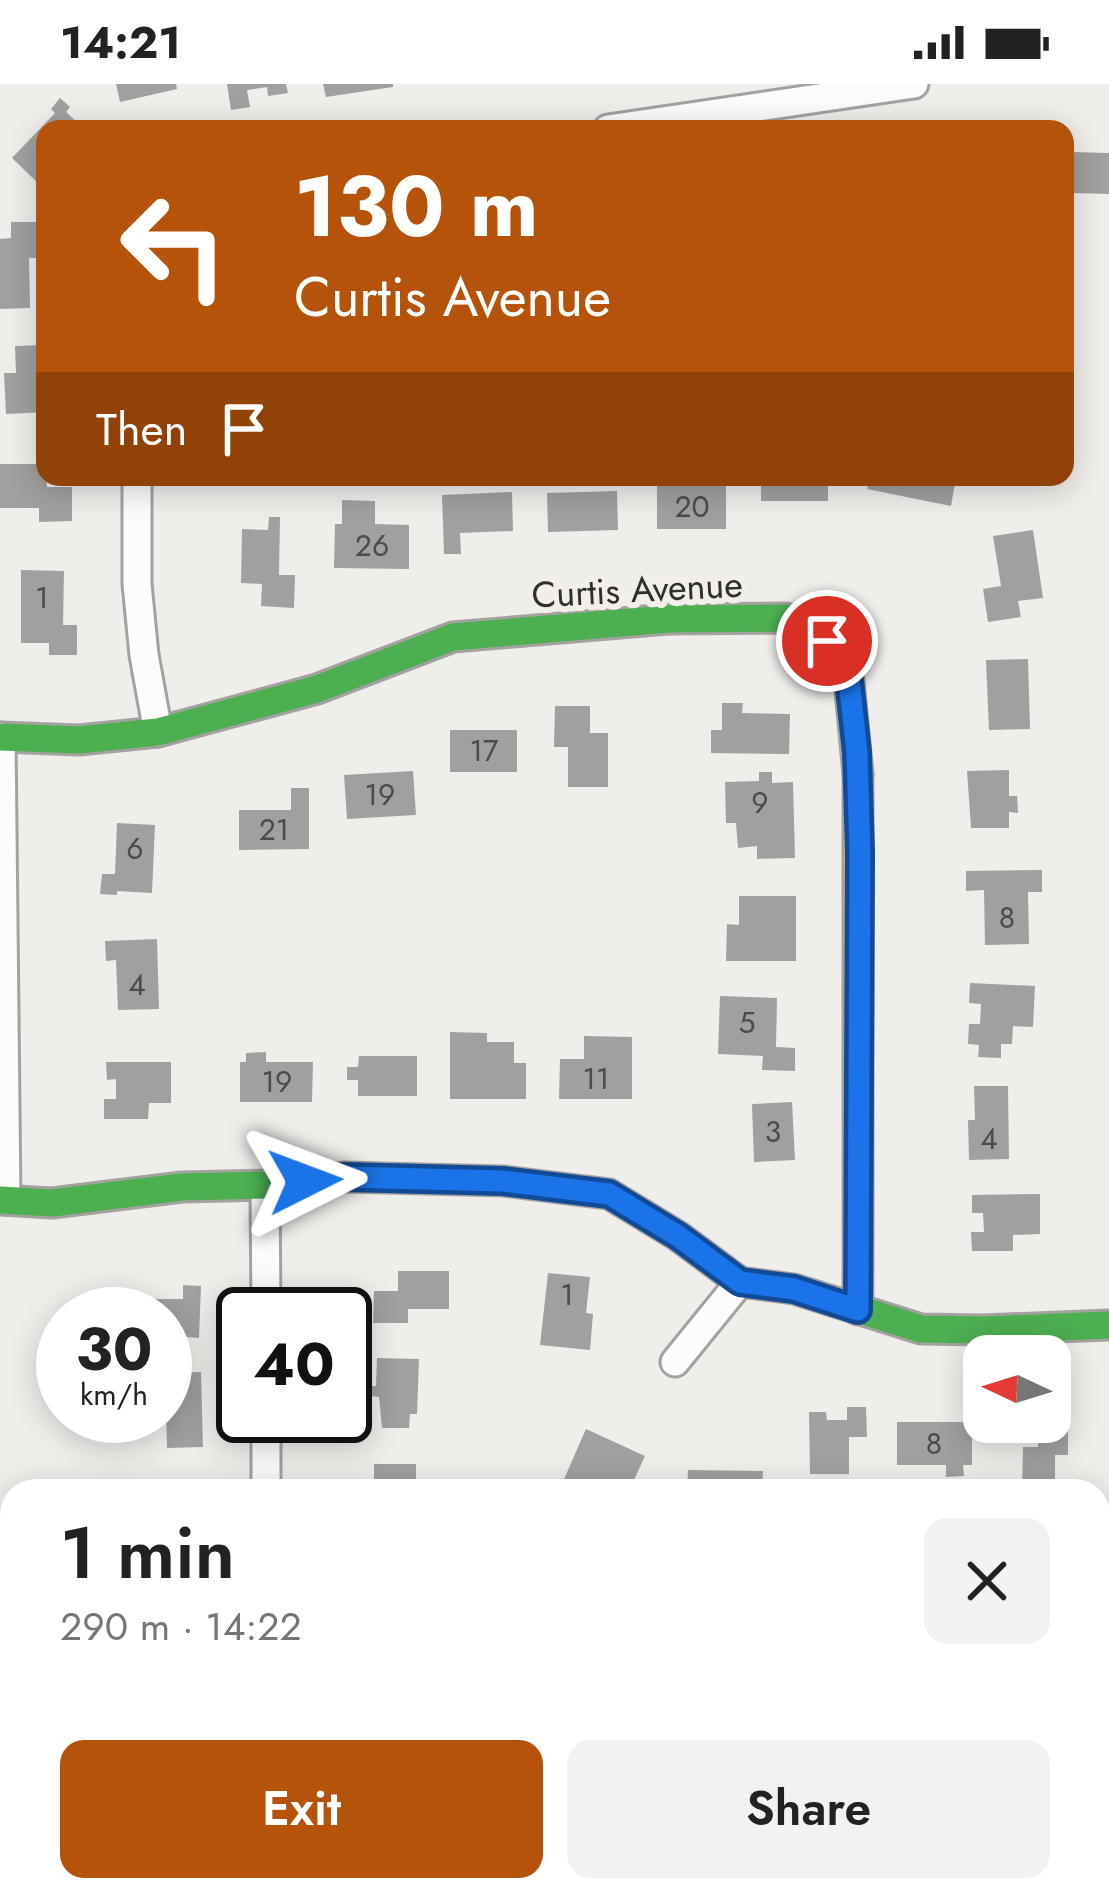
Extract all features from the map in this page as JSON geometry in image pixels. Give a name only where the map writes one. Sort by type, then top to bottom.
[{"type":"street","points":[[669,120],[914,84]]},
{"type":"street","points":[[137,486],[137,584],[158,732]]},
{"type":"street","name":"Curtis Avenue","points":[[0,737],[79,740],[158,732],[317,689],[453,638],[668,619],[786,618],[827,641],[848,671],[857,752],[858,1310]]},
{"type":"street","points":[[0,737],[3,1200],[52,1203],[182,1187],[345,1177],[503,1181],[609,1194],[678,1236],[740,1282],[794,1289],[921,1329],[1109,1324]]},
{"type":"street","points":[[265,1185],[266,1287]]},
{"type":"street","points":[[675,1362],[740,1282]]},
{"type":"street","points":[[266,1443],[266,1479]]},
{"type":"building","points":[[116,84],[176,84],[177,89],[120,102]]},
{"type":"building","points":[[227,84],[286,84],[288,93],[268,96],[267,87],[247,90],[250,107],[231,110]]},
{"type":"building","points":[[323,84],[393,84],[393,87],[326,97]]},
{"type":"building","points":[[60,98],[74,120],[48,120],[55,113],[51,109]]},
{"type":"building","points":[[36,133],[36,181],[12,158]]},
{"type":"building","points":[[1074,152],[1109,153],[1109,194],[1074,193]]},
{"type":"building","points":[[11,222],[36,222],[36,258],[29,258],[30,308],[0,309],[0,239],[11,238]]},
{"type":"building","points":[[36,345],[36,412],[6,414],[4,373],[16,373],[15,346]]},
{"type":"building","points":[[0,464],[36,464],[36,486],[72,487],[72,521],[39,522],[39,508],[0,508]]},
{"type":"building","points":[[657,486],[726,486],[726,529],[657,529]]},
{"type":"building","points":[[761,486],[828,486],[828,501],[761,501]]},
{"type":"building","points":[[868,486],[954,486],[951,506]]},
{"type":"building","points":[[617,491],[618,530],[548,532],[547,493]]},
{"type":"building","points":[[512,492],[513,531],[460,533],[461,554],[444,554],[442,495]]},
{"type":"building","points":[[342,500],[375,501],[375,524],[409,525],[409,569],[334,568],[335,524],[342,524]]},
{"type":"building","points":[[269,517],[280,517],[279,575],[295,575],[294,608],[261,606],[262,584],[241,583],[242,529],[268,530]]},
{"type":"building","points":[[1033,530],[1043,598],[1018,601],[1021,617],[988,622],[983,589],[1001,586],[993,536]]},
{"type":"building","points":[[21,570],[64,571],[63,625],[77,625],[77,655],[49,655],[49,643],[21,643]]},
{"type":"building","points":[[1028,659],[1030,729],[989,730],[986,660]]},
{"type":"building","points":[[722,703],[743,703],[742,713],[790,714],[789,754],[711,753],[711,730],[722,730]]},
{"type":"building","points":[[555,706],[590,706],[590,733],[608,733],[608,787],[568,787],[568,747],[554,747]]},
{"type":"building","points":[[450,730],[517,730],[517,772],[450,772]]},
{"type":"building","points":[[1009,770],[1009,796],[1017,796],[1018,813],[1009,812],[1009,828],[971,828],[967,771]]},
{"type":"building","points":[[413,771],[416,815],[347,819],[344,775]]},
{"type":"building","points":[[759,772],[772,772],[772,783],[793,782],[795,858],[757,859],[757,846],[738,848],[736,823],[726,823],[725,782],[759,781]]},
{"type":"building","points":[[291,788],[309,788],[309,849],[239,850],[239,810],[291,810]]},
{"type":"building","points":[[117,823],[155,825],[152,893],[100,894],[102,874],[115,874]]},
{"type":"building","points":[[1042,870],[1042,892],[1028,892],[1029,944],[985,945],[984,890],[966,891],[966,871]]},
{"type":"building","points":[[739,896],[796,896],[796,961],[726,961],[727,924],[739,925]]},
{"type":"building","points":[[157,939],[159,1009],[118,1010],[116,960],[106,961],[105,941]]},
{"type":"building","points":[[970,983],[1035,986],[1033,1027],[1013,1026],[1012,1044],[1001,1044],[1001,1058],[978,1057],[979,1045],[968,1044],[969,1024],[980,1024],[981,1004],[969,1003]]},
{"type":"building","points":[[720,996],[777,998],[776,1047],[795,1048],[795,1071],[762,1070],[763,1056],[718,1054]]},
{"type":"building","points":[[450,1032],[487,1033],[487,1042],[514,1042],[514,1063],[526,1063],[526,1099],[450,1099]]},
{"type":"building","points":[[584,1036],[632,1037],[632,1099],[559,1099],[560,1059],[584,1059]]},
{"type":"building","points":[[266,1052],[266,1062],[313,1062],[312,1102],[240,1102],[240,1062],[246,1062],[246,1053]]},
{"type":"building","points":[[359,1056],[417,1056],[417,1096],[358,1096],[358,1080],[347,1080],[347,1067],[358,1067]]},
{"type":"building","points":[[106,1062],[171,1062],[171,1103],[149,1103],[148,1119],[104,1119],[104,1099],[116,1099],[116,1079],[107,1080]]},
{"type":"building","points":[[974,1086],[1008,1086],[1009,1159],[969,1160],[968,1120],[975,1120]]},
{"type":"building","points":[[792,1102],[795,1160],[754,1162],[752,1104]]},
{"type":"building","points":[[1040,1194],[1040,1234],[1013,1235],[1013,1251],[972,1251],[971,1232],[984,1232],[983,1213],[972,1213],[972,1195]]},
{"type":"building","points":[[398,1271],[449,1271],[449,1309],[408,1309],[408,1323],[373,1323],[374,1291],[398,1291]]},
{"type":"building","points":[[548,1273],[590,1277],[586,1313],[593,1314],[590,1350],[540,1345]]},
{"type":"building","points":[[201,1286],[199,1338],[192,1337],[192,1287],[183,1287]]},
{"type":"building","points":[[377,1358],[419,1359],[417,1414],[410,1414],[409,1428],[382,1428],[379,1397],[372,1396],[372,1386],[376,1386]]},
{"type":"building","points":[[192,1372],[201,1372],[203,1447],[167,1448],[167,1443],[192,1443]]},
{"type":"building","points":[[847,1407],[866,1407],[867,1437],[849,1437],[849,1474],[810,1474],[809,1412],[826,1412],[827,1420],[847,1420]]},
{"type":"building","points":[[897,1422],[963,1422],[963,1443],[972,1443],[972,1465],[963,1465],[964,1476],[946,1477],[946,1465],[897,1465]]},
{"type":"building","points":[[586,1429],[645,1456],[634,1479],[564,1479]]},
{"type":"building","points":[[1068,1443],[1068,1455],[1055,1455],[1055,1479],[1022,1479],[1023,1447]]},
{"type":"building","points":[[374,1464],[416,1464],[416,1479],[374,1479]]},
{"type":"building","points":[[688,1470],[763,1471],[763,1479],[688,1479]]},
{"type":"traffic: fast","points":[[0,737],[79,740],[158,732],[317,689],[453,637],[668,619],[786,618],[827,641],[848,671],[858,774]]},
{"type":"traffic: fast","points":[[0,1200],[52,1203],[182,1187],[345,1177],[503,1181],[609,1194],[678,1236],[740,1282],[794,1289],[921,1329],[1109,1325]]},
{"type":"traffic: slow","points":[[858,774],[858,1310]]},
{"type":"route","points":[[305,1181],[345,1177],[503,1181],[609,1194],[678,1236],[740,1282],[794,1289],[858,1310],[857,752],[848,671],[827,641]]}]
